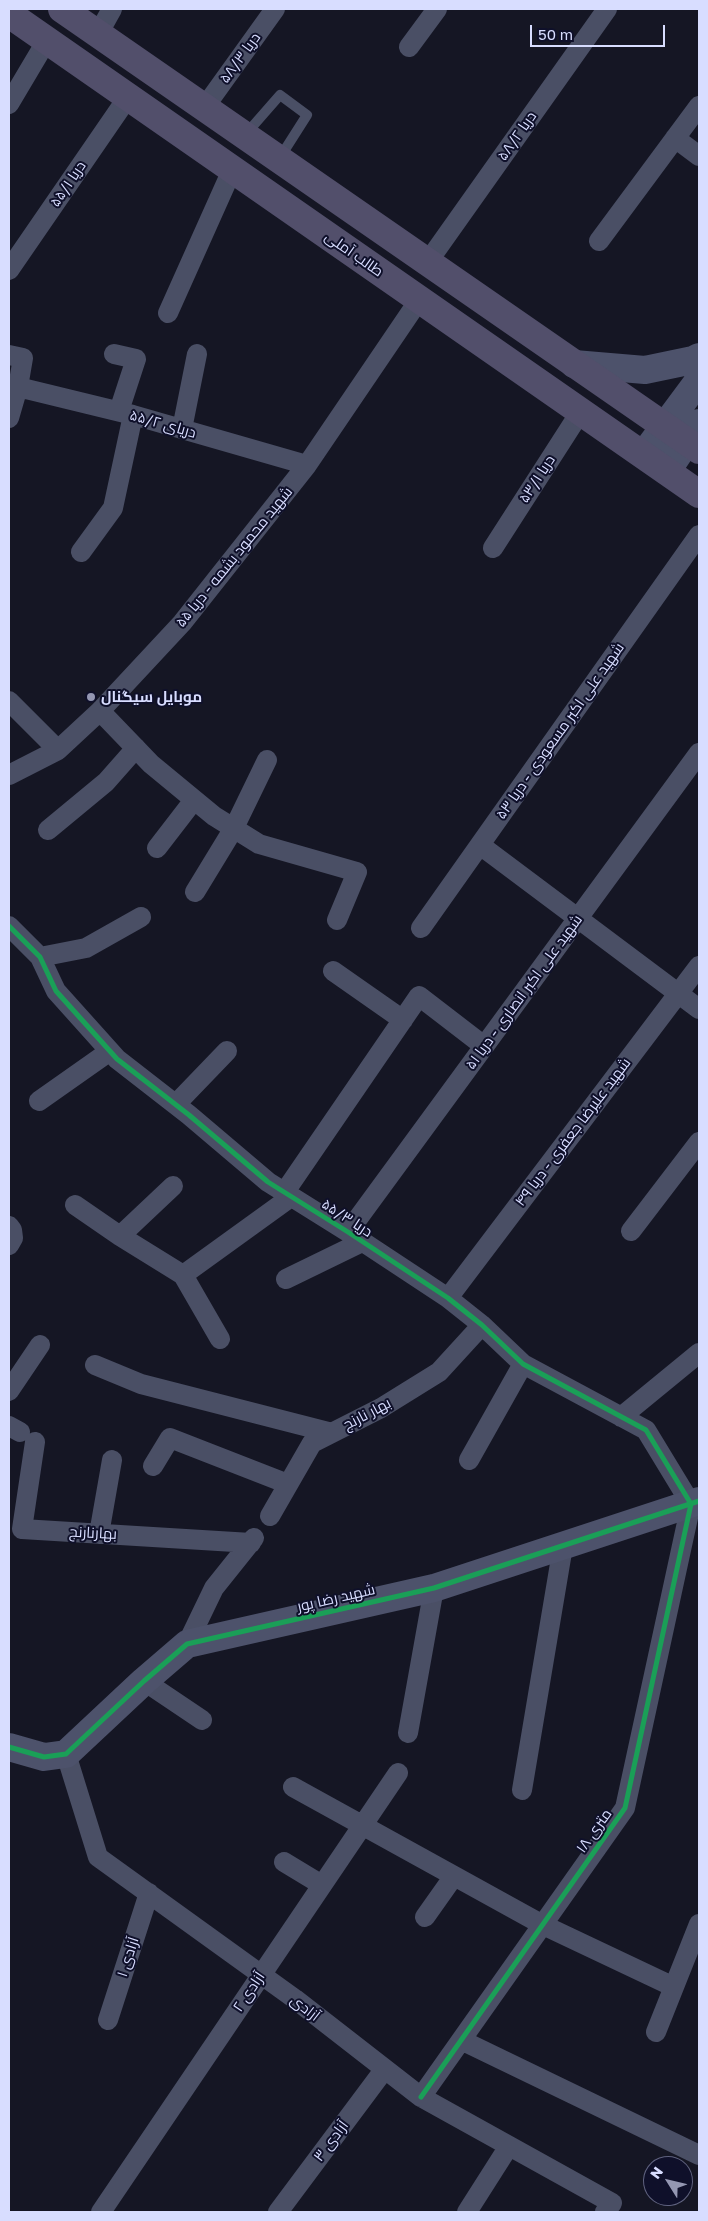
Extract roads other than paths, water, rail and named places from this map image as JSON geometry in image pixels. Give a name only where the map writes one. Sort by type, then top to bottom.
[{"type":"main road","points":[[62,9],[664,426],[695,438]]},
{"type":"main road","name":"طالب آملی","points":[[9,14],[699,494]]},
{"type":"street","points":[[98,34],[112,9]]},
{"type":"street","name":"دریا ۵۸/۳","points":[[204,108],[275,9]]},
{"type":"street","points":[[409,47],[437,9]]},
{"type":"street","name":"دریا ۵۸/۲","points":[[428,263],[607,9]]},
{"type":"street","points":[[9,104],[47,40]]},
{"type":"street","name":"دریا ۵۵/۱","points":[[9,270],[128,97]]},
{"type":"street","points":[[599,241],[699,106]]},
{"type":"street","points":[[675,138],[699,156]]},
{"type":"street","points":[[168,314],[232,170]]},
{"type":"street","name":"شهید محمود بشمه - دریا ۵۵","points":[[9,775],[58,750],[100,712],[182,623],[307,464],[419,300]]},
{"type":"street","points":[[81,552],[113,508],[126,413],[136,359],[114,354]]},
{"type":"street","points":[[182,429],[197,354]]},
{"type":"street","points":[[9,356],[23,358],[18,387],[9,418]]},
{"type":"street","points":[[574,364],[645,370],[699,357]]},
{"type":"street","points":[[644,454],[699,380]]},
{"type":"street","name":"دریای ۵۵/۲","points":[[18,387],[126,413],[307,464]]},
{"type":"street","name":"دریا ۵۳/۱","points":[[493,548],[582,411]]},
{"type":"street","points":[[667,471],[695,438]]},
{"type":"street","name":"شهید علی اکبر مسعودی - دریا ۵۳","points":[[421,928],[699,535]]},
{"type":"street","points":[[9,701],[58,750]]},
{"type":"street","points":[[100,712],[151,764],[214,816],[260,844],[357,872],[337,920]]},
{"type":"street","points":[[48,830],[106,782],[136,748]]},
{"type":"street","name":"شهید علی اکبر انصاری - دریا ۵۱","points":[[355,1237],[484,1046],[699,753]]},
{"type":"street","points":[[195,892],[234,828],[267,760]]},
{"type":"street","points":[[157,848],[194,800]]},
{"type":"street","points":[[480,845],[699,1009]]},
{"type":"street","points":[[40,957],[86,948],[141,917]]},
{"type":"street","name":"دریا ۵۵/۳","points":[[9,926],[40,957],[56,991],[116,1059],[176,1104],[268,1182],[448,1298],[482,1325],[523,1364],[646,1430],[695,1502]]},
{"type":"street","name":"شهید علیرضا جعفری - دریا ۴۹","points":[[448,1298],[699,966]]},
{"type":"street","points":[[333,971],[403,1020]]},
{"type":"street","points":[[183,1275],[287,1195],[419,996],[484,1046]]},
{"type":"street","points":[[39,1101],[110,1051]]},
{"type":"street","points":[[176,1104],[227,1051]]},
{"type":"street","points":[[631,1231],[699,1142]]},
{"type":"street","points":[[120,1236],[173,1186]]},
{"type":"street","points":[[75,1204],[120,1236],[183,1275],[220,1339]]},
{"type":"street","points":[[9,1226],[12,1230],[13,1238],[9,1244]]},
{"type":"street","points":[[286,1279],[355,1237]]},
{"type":"street","name":"بهار نارنج","points":[[270,1516],[312,1443],[381,1408],[439,1372],[482,1325]]},
{"type":"street","points":[[9,1391],[40,1345]]},
{"type":"street","points":[[621,1417],[699,1353]]},
{"type":"street","points":[[469,1460],[523,1364]]},
{"type":"street","points":[[95,1365],[141,1384],[332,1433]]},
{"type":"street","name":"بهارنارنج","points":[[21,1434],[22,1529],[253,1540],[214,1588],[187,1644]]},
{"type":"street","points":[[153,1466],[170,1438],[288,1484]]},
{"type":"street","points":[[99,1534],[112,1460]]},
{"type":"street","name":"شهید رضا پور","points":[[66,1754],[144,1681],[187,1644],[434,1588],[695,1502]]},
{"type":"street","name":"۱۸ متری","points":[[420,2097],[625,1808],[695,1502]]},
{"type":"street","points":[[522,1790],[563,1546]]},
{"type":"street","points":[[408,1733],[434,1588]]},
{"type":"street","points":[[144,1681],[202,1720]]},
{"type":"street","points":[[9,1747],[44,1757],[66,1754]]},
{"type":"street","name":"آزادی","points":[[66,1754],[98,1857],[261,1975],[420,2097],[509,2146],[608,2208]]},
{"type":"street","name":"آزادی ۲","points":[[101,2212],[398,1772]]},
{"type":"street","points":[[293,1787],[542,1925],[674,1987]]},
{"type":"street","points":[[284,1862],[322,1885]]},
{"type":"street","points":[[425,1917],[454,1876]]},
{"type":"street","name":"آزادی ۱","points":[[108,2020],[149,1893]]},
{"type":"street","points":[[656,2032],[699,1924]]},
{"type":"street","points":[[461,2040],[699,2154]]},
{"type":"street","name":"آزادی ۳","points":[[278,2212],[384,2070]]},
{"type":"street","points":[[467,2212],[509,2146]]},
{"type":"lane","points":[[244,136],[280,95],[307,115],[278,160]]},
{"type":"place","name":"موبایل سیگنال","points":[[91,697]]}]
